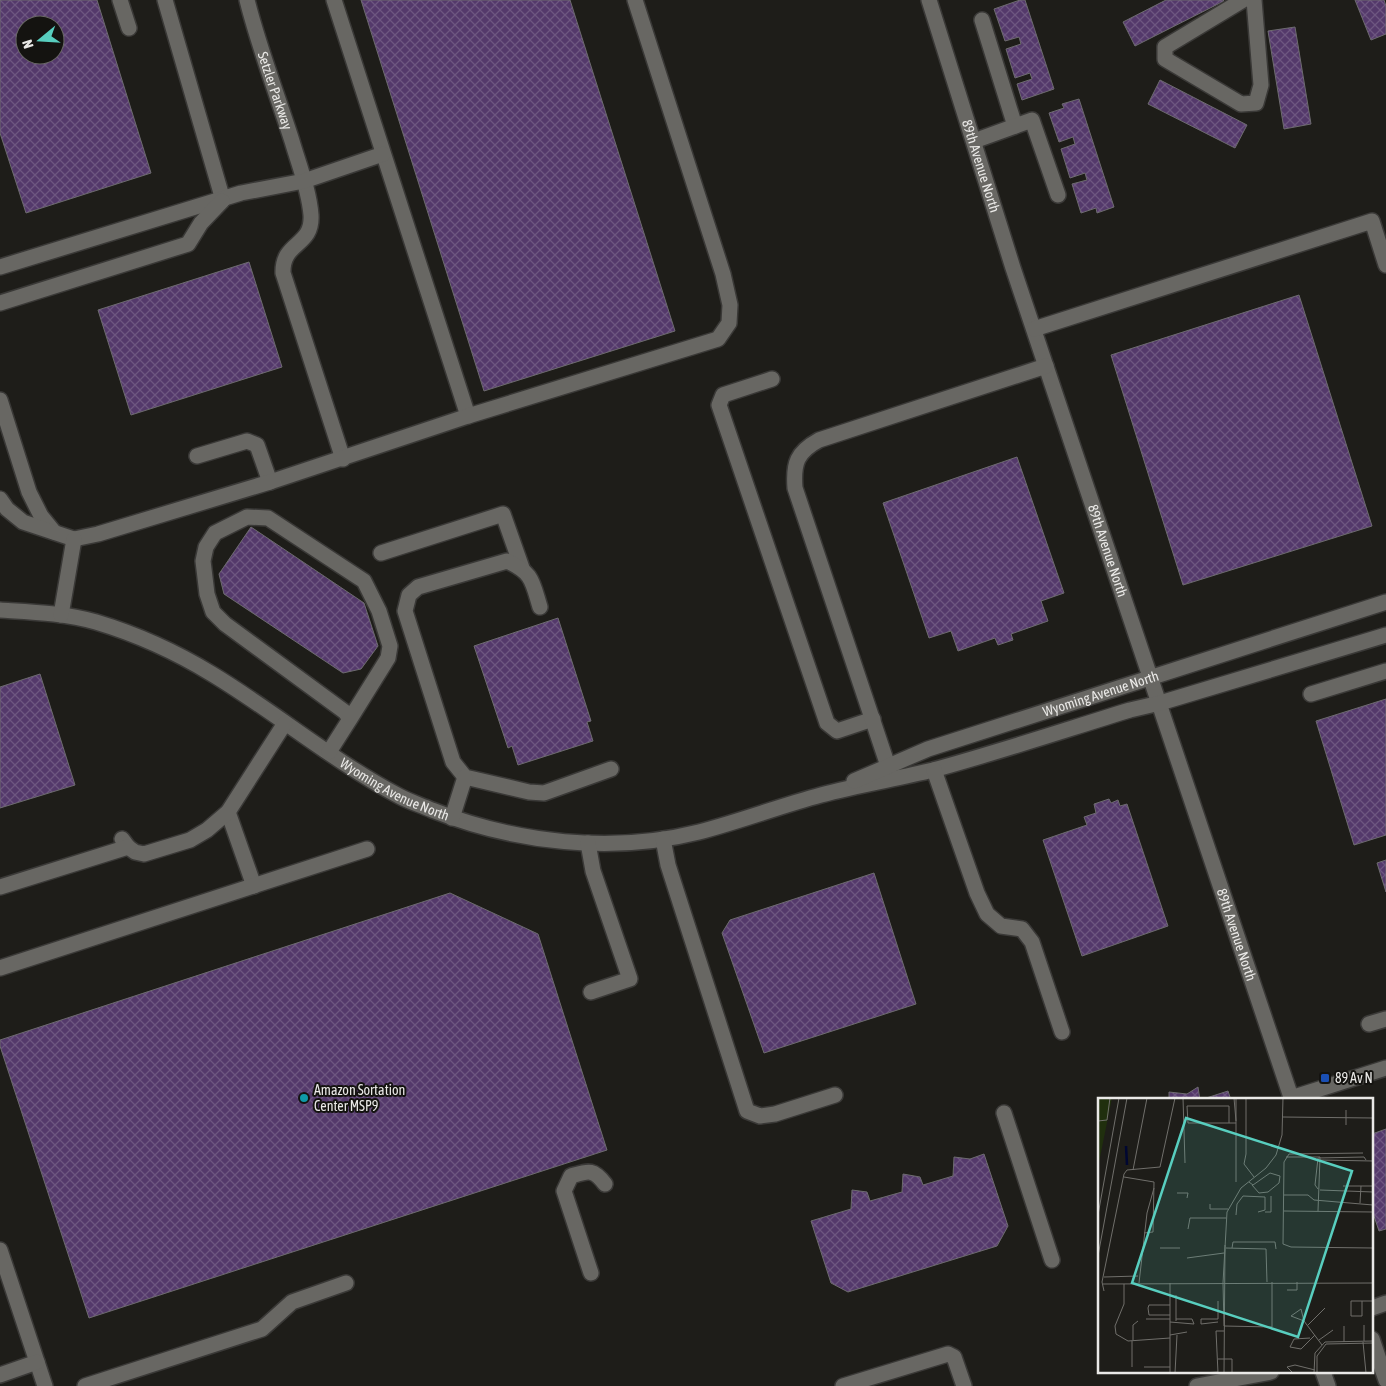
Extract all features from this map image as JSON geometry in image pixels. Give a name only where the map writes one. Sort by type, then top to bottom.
[{"type":"street","points":[[120,0],[129,28]]},
{"type":"street","points":[[165,0],[223,200]]},
{"type":"street","name":"Setzler Parkway","points":[[247,0],[304,181],[311,215],[310,228],[300,243],[287,254],[283,264],[283,273],[343,459]]},
{"type":"street","points":[[334,0],[468,416]]},
{"type":"street","points":[[0,499],[7,509],[23,522],[74,539],[98,534],[270,482],[468,416],[718,339],[729,323],[730,305],[723,274],[635,0]]},
{"type":"street","name":"89th Avenue North","points":[[929,0],[1046,366],[1292,1098]]},
{"type":"street","points":[[1243,0],[1165,47],[1164,59],[1241,104],[1256,104],[1261,86],[1254,0]]},
{"type":"street","points":[[982,20],[1015,126]]},
{"type":"street","points":[[974,142],[1032,120],[1058,195]]},
{"type":"street","points":[[0,267],[241,193],[304,181],[383,154]]},
{"type":"street","points":[[0,303],[188,244],[201,223],[223,200]]},
{"type":"street","points":[[1034,329],[1372,221],[1386,265]]},
{"type":"street","points":[[888,766],[796,488],[794,472],[798,458],[806,447],[819,440],[1046,366]]},
{"type":"street","points":[[772,379],[723,395],[719,405],[827,723],[837,731],[873,719]]},
{"type":"street","points":[[0,400],[29,492],[41,516],[54,532]]},
{"type":"street","points":[[197,456],[247,441],[256,445],[270,482]]},
{"type":"street","points":[[381,553],[503,514],[522,568],[532,580],[540,607]]},
{"type":"street","points":[[329,752],[350,719],[388,658],[390,646],[378,611],[364,581],[268,518],[247,517],[215,532],[206,547],[203,560],[207,594],[213,612],[225,624],[345,712],[350,719]]},
{"type":"street","points":[[61,615],[74,539]]},
{"type":"street","points":[[522,568],[507,560],[418,587],[409,596],[405,611],[453,762],[465,777],[530,792],[544,793],[610,769]]},
{"type":"street","name":"Wyoming Avenue North","points":[[820,795],[928,749],[1386,602]]},
{"type":"street","name":"Wyoming Avenue North","points":[[0,610],[61,615],[94,622],[141,638],[219,678],[355,770],[401,797],[452,818],[494,830],[539,839],[588,843],[663,839],[697,832],[820,795],[934,770],[1386,635]]},
{"type":"street","points":[[1311,694],[1386,670]]},
{"type":"street","points":[[0,887],[125,843],[135,852],[144,854],[190,840],[207,830],[228,812],[285,723]]},
{"type":"street","points":[[934,770],[977,893],[987,914],[1002,926],[1022,928],[1032,942],[1062,1032]]},
{"type":"street","points":[[452,818],[465,777]]},
{"type":"street","points":[[228,812],[254,886]]},
{"type":"street","points":[[663,839],[668,865],[747,1111],[760,1116],[775,1114],[835,1095]]},
{"type":"street","points":[[588,843],[593,871],[630,979],[591,992]]},
{"type":"street","points":[[0,968],[367,850]]},
{"type":"street","points":[[1369,1024],[1386,1019]]},
{"type":"street","points":[[1295,1098],[1386,1068]]},
{"type":"street","points":[[1004,1114],[1052,1260]]},
{"type":"street","points":[[591,1273],[564,1191],[570,1176],[588,1171],[598,1174],[605,1184]]},
{"type":"street","points":[[0,1250],[45,1386]]},
{"type":"street","points":[[85,1386],[262,1328],[292,1302],[346,1283]]},
{"type":"street","points":[[1374,1307],[1386,1303]]},
{"type":"street","points":[[1374,1345],[1386,1380]]},
{"type":"street","points":[[844,1386],[948,1354],[954,1356],[964,1386]]},
{"type":"street","points":[[0,1375],[37,1362]]},
{"type":"street","points":[[1197,1386],[1260,1374]]},
{"type":"street","points":[[1324,1374],[1328,1386]]},
{"type":"building","points":[[0,0],[97,0],[151,173],[26,213],[0,133]]},
{"type":"building","points":[[361,0],[570,0],[675,331],[484,391]]},
{"type":"building","points":[[1025,0],[1054,89],[1022,100],[1017,84],[1032,79],[1030,73],[1015,78],[1006,49],[1021,44],[1019,37],[1005,41],[994,9]]},
{"type":"building","points":[[1166,0],[1224,1],[1135,46],[1123,22]]},
{"type":"building","points":[[1355,0],[1384,0],[1386,6],[1386,34],[1371,40]]},
{"type":"building","points":[[1295,27],[1311,124],[1284,129],[1268,31]]},
{"type":"building","points":[[1160,80],[1247,125],[1235,148],[1148,104]]},
{"type":"building","points":[[1079,99],[1114,207],[1097,213],[1096,208],[1081,213],[1072,184],[1087,180],[1085,173],[1070,178],[1061,149],[1075,144],[1073,137],[1059,142],[1049,113],[1064,108],[1062,104]]},
{"type":"building","points":[[249,262],[282,367],[131,415],[98,310]]},
{"type":"building","points":[[1299,295],[1372,526],[1183,585],[1111,355]]},
{"type":"building","points":[[1017,457],[1064,593],[1041,601],[1048,621],[1011,634],[1013,640],[998,645],[995,638],[958,651],[951,631],[929,638],[883,503]]},
{"type":"building","points":[[251,527],[364,603],[378,646],[361,669],[343,673],[224,594],[219,574]]},
{"type":"building","points":[[558,618],[591,721],[587,722],[593,741],[518,765],[512,746],[508,748],[474,646]]},
{"type":"building","points":[[40,674],[75,785],[0,808],[0,687]]},
{"type":"building","points":[[1386,699],[1386,835],[1354,845],[1316,721]]},
{"type":"building","points":[[1109,799],[1111,803],[1118,800],[1120,806],[1127,804],[1168,926],[1082,956],[1043,840],[1087,825],[1084,817],[1096,813],[1094,804]]},
{"type":"building","points":[[1386,860],[1386,892],[1377,863]]},
{"type":"building","points":[[874,873],[916,1004],[764,1053],[722,933],[730,920]]},
{"type":"building","name":"Amazon Sortation Center MSP9","points":[[450,893],[538,934],[607,1150],[89,1318],[0,1046],[0,1040]]},
{"type":"building","points":[[1198,1087],[1200,1098],[1169,1098],[1169,1092],[1187,1094]]},
{"type":"building","points":[[1228,1091],[1230,1098],[1206,1098]]},
{"type":"building","points":[[1386,1129],[1386,1229],[1379,1231],[1374,1216],[1374,1133]]},
{"type":"building","points":[[984,1154],[1008,1226],[997,1246],[848,1292],[831,1283],[811,1221],[851,1209],[852,1190],[867,1192],[870,1201],[902,1192],[903,1174],[920,1177],[923,1185],[953,1176],[954,1157],[970,1159]]},
{"type":"place","name":"89 Av N","points":[[1325,1078]]},
{"type":"place","name":"Amazon Sortation Center MSP9","points":[[304,1098]]}]
